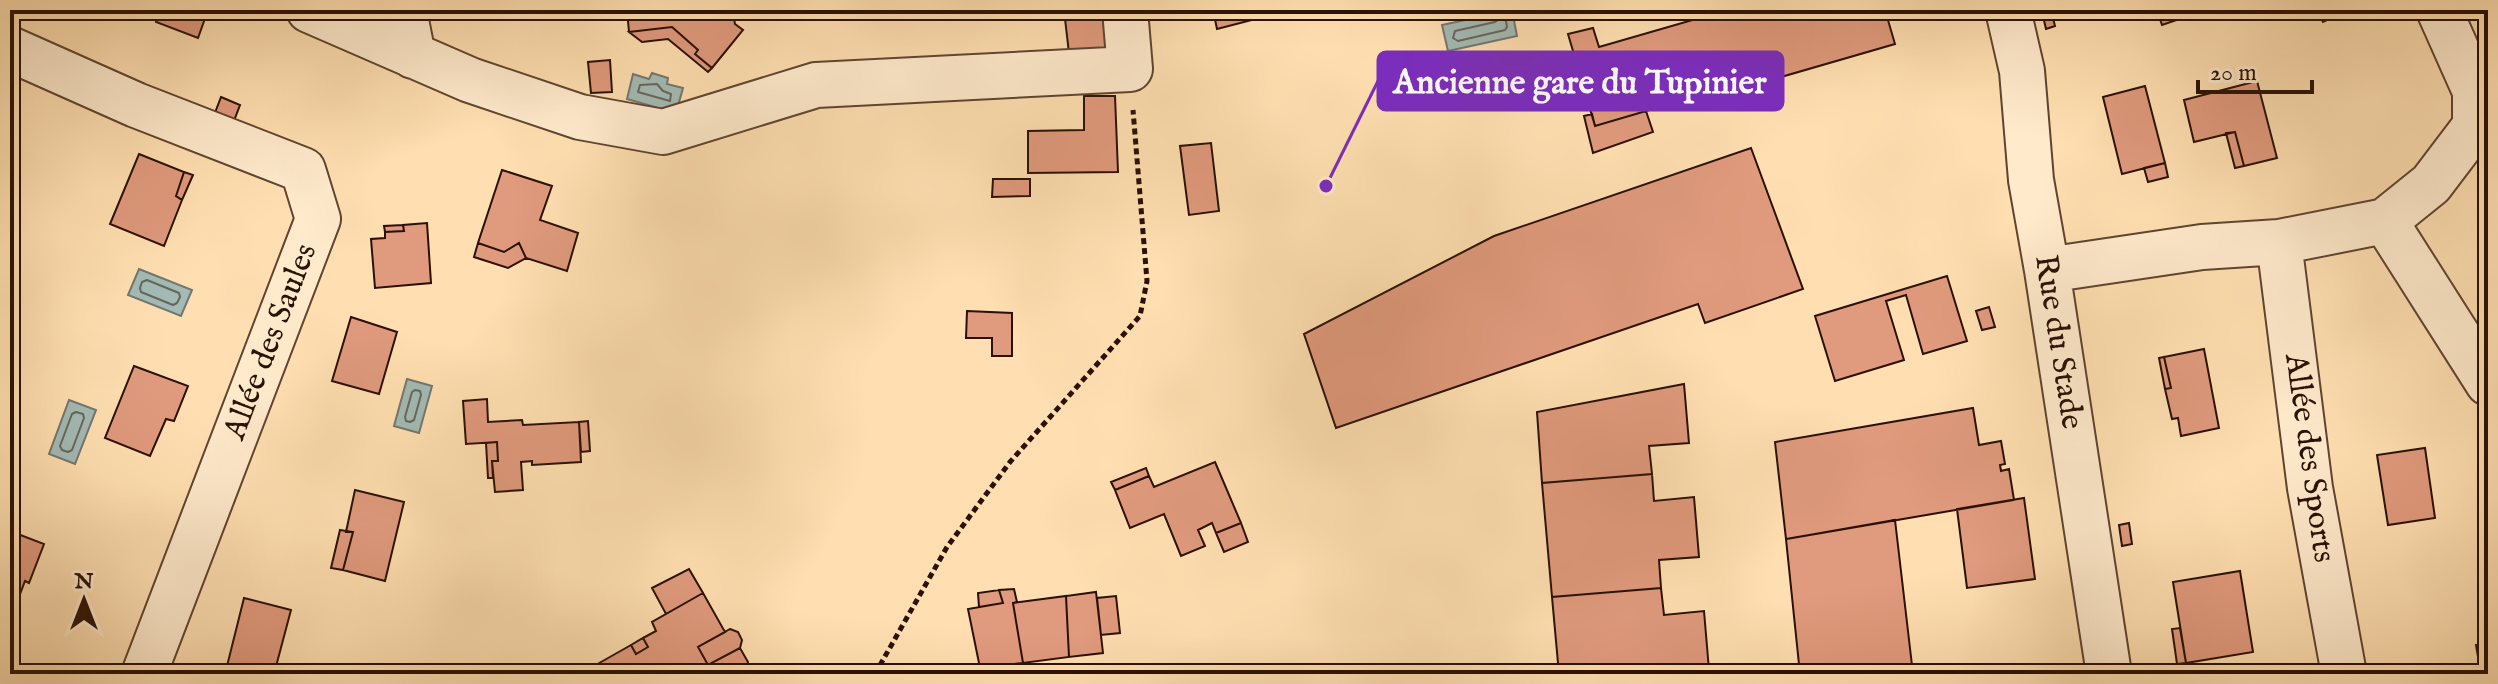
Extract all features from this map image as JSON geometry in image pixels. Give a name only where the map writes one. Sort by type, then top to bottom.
[{"type":"street","points":[[309,10],[470,80],[580,117],[663,132],[816,85],[1130,69],[1125,10]]},
{"type":"street","points":[[404,10],[413,56]]},
{"type":"street","name":"Rue du Stade","points":[[2008,10],[2022,71],[2031,180],[2109,674]]},
{"type":"street","points":[[2047,270],[2202,247],[2279,242],[2385,221],[2431,184],[2475,126],[2475,91],[2439,10]]},
{"type":"street","name":"Allée des Saules","points":[[10,49],[136,105],[303,170],[318,219],[144,674]]},
{"type":"street","points":[[2385,221],[2488,383]]},
{"type":"street","name":"Allée des Sports","points":[[2279,242],[2310,488],[2344,674]]},
{"type":"path","points":[[875,674],[947,547],[1010,462],[1140,316],[1147,281],[1130,69]]},
{"type":"water","points":[[1512,10],[1517,36],[1448,51],[1442,25]]},
{"type":"water","points":[[652,73],[668,78],[667,84],[683,88],[676,113],[627,99],[633,74],[649,79]]},
{"type":"water","points":[[139,269],[192,290],[181,316],[128,295]]},
{"type":"water","points":[[407,379],[432,386],[419,433],[394,426]]},
{"type":"water","points":[[69,400],[96,410],[75,464],[49,454]]},
{"type":"building","points":[[161,10],[208,10],[198,38],[156,22]]},
{"type":"building","points":[[627,10],[758,10],[733,13],[735,24],[743,30],[712,68],[695,54],[698,50],[672,27],[629,32]]},
{"type":"building","points":[[1064,10],[1104,10],[1110,57],[1070,62]]},
{"type":"building","points":[[1213,10],[1274,10],[1275,14],[1217,29]]},
{"type":"building","points":[[1727,10],[1885,10],[1895,44],[1705,99],[1704,94],[1595,126],[1568,34],[1593,28],[1599,47]]},
{"type":"building","points":[[2051,10],[2055,26],[2046,29],[2042,12]]},
{"type":"building","points":[[2157,10],[2206,10],[2162,25]]},
{"type":"building","points":[[2317,10],[2348,10],[2323,22]]},
{"type":"building","points":[[672,27],[698,50],[695,54],[712,68],[708,72],[668,39],[642,42],[629,32]]},
{"type":"building","points":[[610,60],[612,92],[591,93],[588,62]]},
{"type":"building","points":[[2257,81],[2277,158],[2244,166],[2235,132],[2194,142],[2184,100]]},
{"type":"building","points":[[2145,86],[2165,163],[2122,174],[2103,97]]},
{"type":"building","points":[[1084,96],[1115,96],[1118,172],[1028,173],[1028,131],[1084,130]]},
{"type":"building","points":[[221,97],[240,105],[232,126],[213,118]]},
{"type":"building","points":[[10,100],[19,103],[12,123],[10,123]]},
{"type":"building","points":[[1646,111],[1653,132],[1593,153],[1584,116],[1592,114],[1595,126]]},
{"type":"building","points":[[2235,132],[2244,166],[2235,168],[2226,133]]},
{"type":"building","points":[[1211,143],[1219,211],[1189,215],[1180,146]]},
{"type":"building","points":[[1751,148],[1803,289],[1705,323],[1698,304],[1336,428],[1304,334],[1494,236]]},
{"type":"building","points":[[139,154],[184,172],[176,196],[182,200],[164,246],[110,224]]},
{"type":"building","points":[[2165,163],[2168,177],[2148,182],[2144,168]]},
{"type":"building","points":[[502,170],[552,186],[540,220],[578,233],[567,271],[526,258],[519,243],[504,252],[478,243]]},
{"type":"building","points":[[184,172],[193,175],[182,200],[176,196]]},
{"type":"building","points":[[993,179],[1030,179],[1030,196],[992,197]]},
{"type":"building","points":[[427,223],[431,283],[375,288],[371,239],[385,238],[385,232],[404,231],[403,225]]},
{"type":"building","points":[[403,225],[404,231],[385,232],[384,226]]},
{"type":"building","points":[[478,243],[504,252],[519,243],[526,258],[508,268],[474,257]]},
{"type":"building","points":[[1947,276],[1967,341],[1923,354],[1906,295],[1886,301],[1904,360],[1835,381],[1815,316]]},
{"type":"building","points":[[1989,307],[1995,327],[1982,330],[1976,311]]},
{"type":"building","points":[[967,311],[1012,313],[1012,356],[992,356],[992,338],[966,338]]},
{"type":"building","points":[[351,317],[397,332],[379,394],[332,381]]},
{"type":"building","points":[[2204,349],[2219,428],[2181,436],[2178,418],[2172,419],[2165,389],[2171,388],[2164,357]]},
{"type":"building","points":[[2164,357],[2171,388],[2165,389],[2159,358]]},
{"type":"building","points":[[134,366],[188,386],[174,421],[166,419],[150,456],[105,438]]},
{"type":"building","points":[[1684,384],[1689,443],[1649,446],[1652,474],[1542,483],[1537,412]]},
{"type":"building","points":[[487,399],[488,422],[522,420],[523,425],[579,422],[581,462],[532,465],[532,461],[521,462],[523,490],[495,492],[492,461],[498,461],[497,442],[466,444],[463,401]]},
{"type":"building","points":[[1973,408],[1979,445],[2001,441],[2005,464],[2000,465],[2001,471],[2009,469],[2014,500],[1786,539],[1775,442]]},
{"type":"building","points":[[588,421],[590,451],[581,452],[579,422]]},
{"type":"building","points":[[497,442],[498,461],[492,461],[493,478],[488,478],[486,443]]},
{"type":"building","points":[[2425,448],[2435,518],[2388,525],[2377,455]]},
{"type":"building","points":[[1215,462],[1241,523],[1216,533],[1212,523],[1198,530],[1205,546],[1181,556],[1164,514],[1130,528],[1115,490],[1149,476],[1154,487]]},
{"type":"building","points":[[1146,468],[1149,476],[1115,490],[1111,482]]},
{"type":"building","points":[[1652,474],[1654,501],[1694,497],[1699,557],[1659,560],[1661,588],[1552,597],[1542,483]]},
{"type":"building","points":[[355,490],[404,502],[385,581],[343,570],[353,532],[346,532]]},
{"type":"building","points":[[2024,498],[2035,579],[1967,588],[1957,509]]},
{"type":"building","points":[[1895,520],[1913,674],[1800,674],[1786,539]]},
{"type":"building","points":[[1241,523],[1248,542],[1224,552],[1216,533]]},
{"type":"building","points":[[2129,523],[2132,544],[2122,546],[2119,525]]},
{"type":"building","points":[[340,530],[353,532],[343,570],[331,568]]},
{"type":"building","points":[[10,531],[44,544],[29,583],[25,581],[10,621]]},
{"type":"building","points":[[689,569],[703,593],[666,614],[652,588]]},
{"type":"building","points":[[2240,571],[2253,652],[2186,663],[2173,582]]},
{"type":"building","points":[[1661,588],[1664,615],[1704,611],[1709,670],[1669,674],[1559,674],[1552,597]]},
{"type":"building","points":[[1014,589],[1017,602],[1013,603],[1023,663],[980,668],[968,609],[1003,603],[999,590]]},
{"type":"building","points":[[999,590],[1003,603],[979,607],[978,593]]},
{"type":"building","points":[[1096,592],[1103,653],[1069,657],[1066,596]]},
{"type":"building","points":[[703,593],[725,632],[698,647],[708,665],[740,648],[748,662],[743,673],[590,674],[587,670],[631,645],[636,654],[648,647],[643,638],[656,631],[652,622]]},
{"type":"building","points":[[1066,596],[1069,657],[1023,663],[1013,603]]},
{"type":"building","points":[[1116,596],[1120,633],[1101,635],[1097,598]]},
{"type":"building","points":[[244,598],[291,610],[274,674],[256,674],[227,666]]},
{"type":"building","points":[[2180,628],[2186,663],[2177,664],[2172,629]]},
{"type":"building","points":[[730,629],[738,632],[742,640],[740,648],[708,665],[698,647]]},
{"type":"building","points":[[643,638],[648,647],[636,654],[631,645]]},
{"type":"building","points":[[2488,643],[2488,674],[2481,674],[2476,645]]},
{"type":"place","name":"Ancienne gare du Tupinier","points":[[1326,186]]}]
